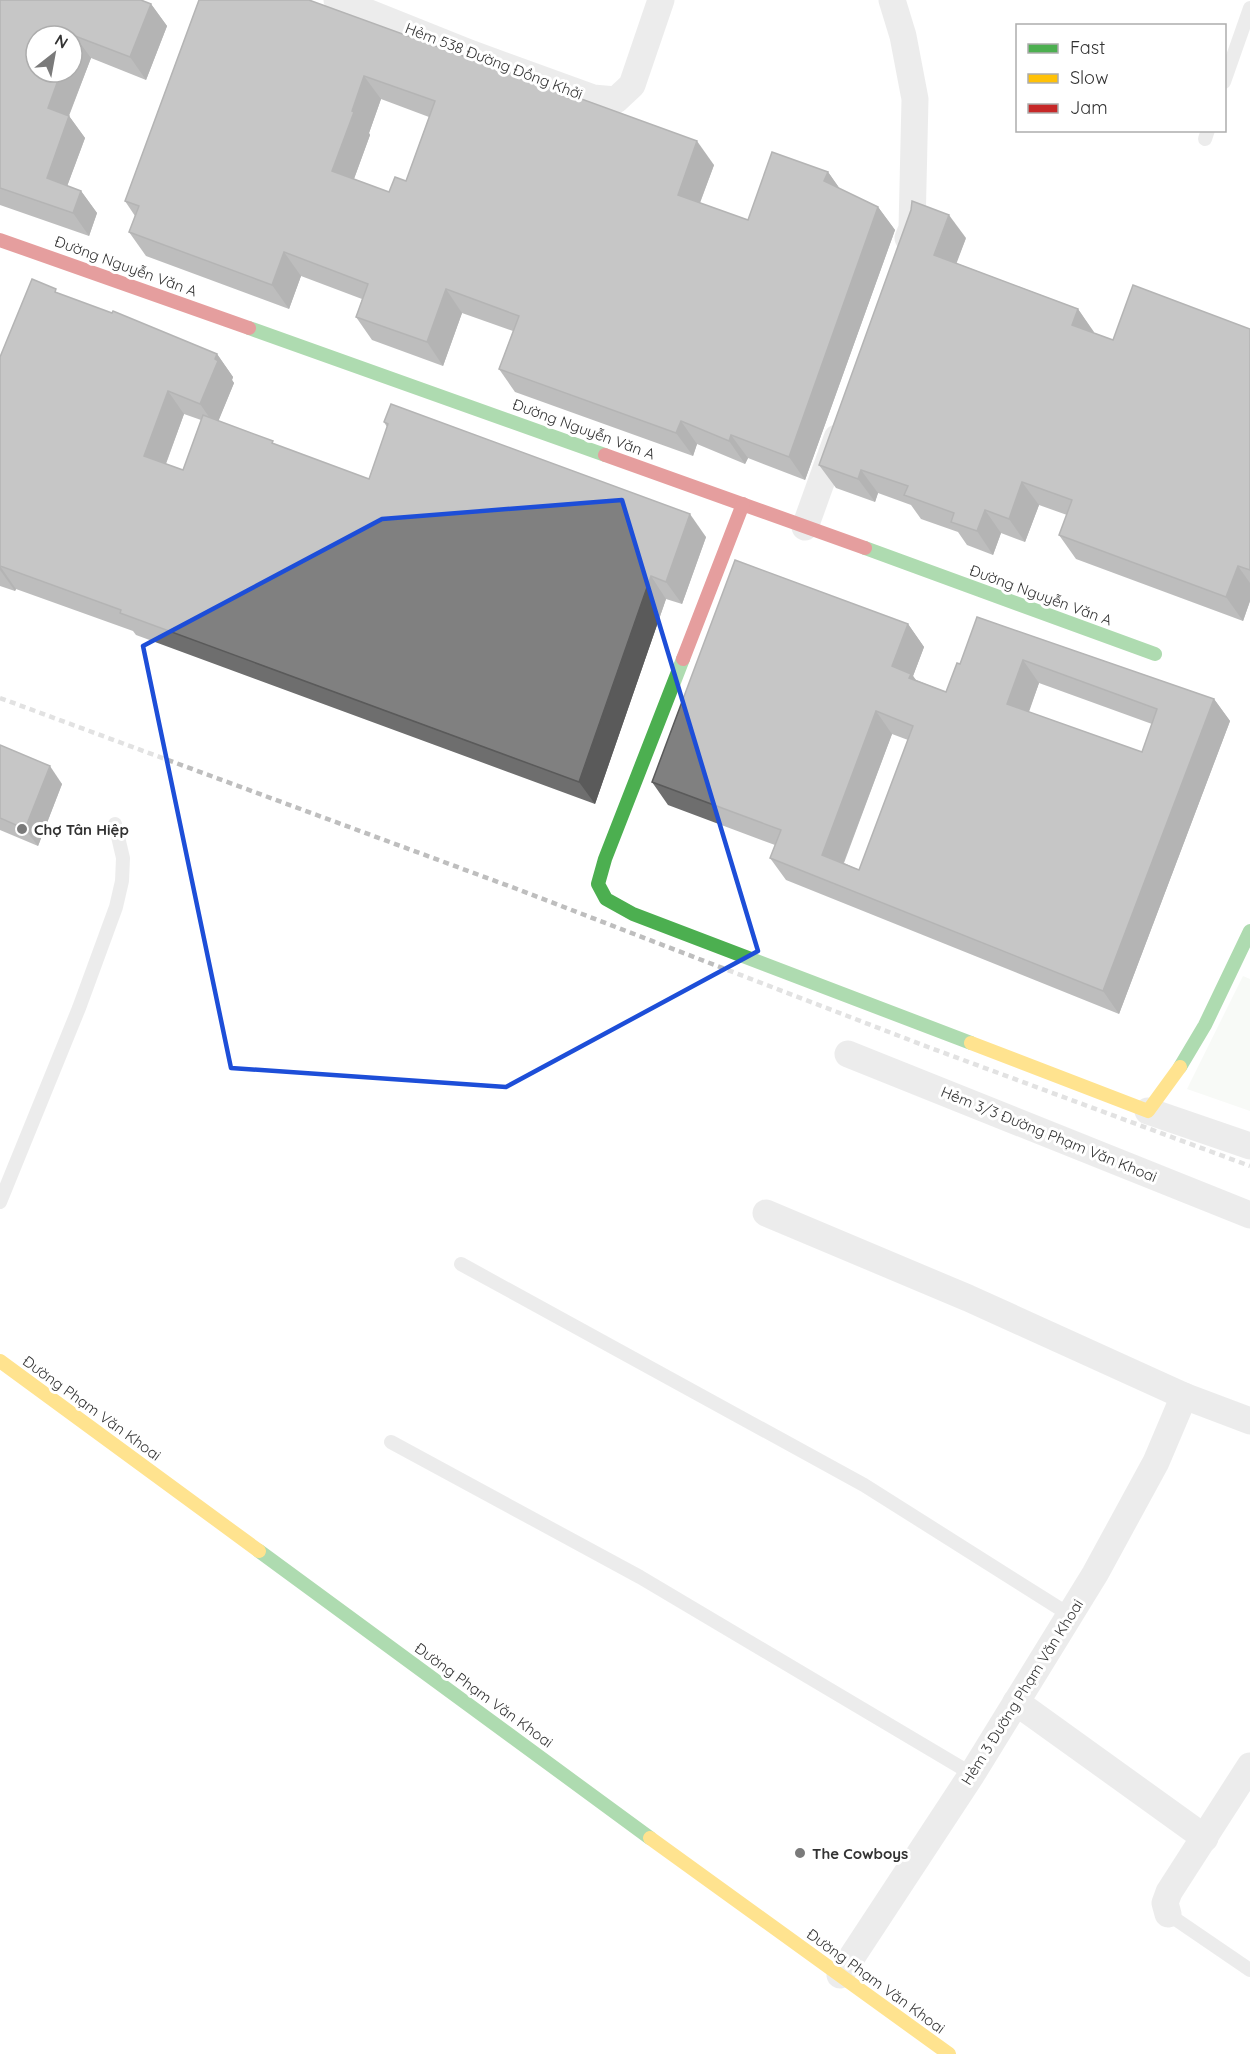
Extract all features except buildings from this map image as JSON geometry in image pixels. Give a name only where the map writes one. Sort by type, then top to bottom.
[{"type":"street","name":"Hẻm 538 Đường Đồng Khởi","points":[[337,0],[593,98],[616,100],[632,85],[661,0]]},
{"type":"street","points":[[892,0],[903,36],[915,99],[912,228],[900,262]]},
{"type":"street","name":"Đường Nguyễn Văn A","points":[[0,240],[743,504],[1155,654]]},
{"type":"street","points":[[805,527],[845,417]]},
{"type":"street","points":[[743,504],[605,859],[598,884],[606,899],[633,914],[1148,1112],[1250,1146]]},
{"type":"street","points":[[1148,1112],[1169,1086],[1196,1045],[1250,931]]},
{"type":"street","name":"Hẻm 3/3 Đường Phạm Văn Khoai","points":[[848,1054],[1250,1215]]},
{"type":"street","points":[[766,1213],[968,1298],[1184,1396],[1250,1420]]},
{"type":"street","name":"Đường Phạm Văn Khoai","points":[[0,1361],[949,2054]]},
{"type":"street","name":"Hẻm 3 Đường Phạm Văn Khoai","points":[[840,1975],[972,1774],[1095,1574],[1156,1462],[1184,1396]]},
{"type":"street","points":[[1016,1702],[1205,1838]]},
{"type":"street","points":[[1168,1914],[1165,1903],[1169,1892],[1250,1766]]},
{"type":"lane","points":[[1226,76],[1250,8]]},
{"type":"lane","points":[[0,1202],[79,1008],[116,907],[122,881],[123,858],[115,824]]},
{"type":"lane","points":[[460,1264],[864,1485],[1070,1616]]},
{"type":"lane","points":[[391,1442],[640,1577],[972,1774]]},
{"type":"lane","points":[[1168,1914],[1250,1970]]},
{"type":"highlighted area","points":[[622,500],[758,951],[506,1087],[231,1068],[143,646],[382,519]]},
{"type":"shaded area","points":[[1243,976],[1250,979],[1250,1111],[1187,1089]]},
{"type":"railway","points":[[0,698],[517,889],[928,1047],[1250,1166]]},
{"type":"traffic: fast","points":[[249,328],[605,455]]},
{"type":"traffic: fast","points":[[865,548],[1155,654]]},
{"type":"traffic: fast","points":[[683,659],[605,859],[598,884],[606,899],[633,914],[971,1043]]},
{"type":"traffic: fast","points":[[1180,1067],[1205,1025],[1250,931]]},
{"type":"traffic: fast","points":[[259,1551],[650,1838]]},
{"type":"traffic: slow","points":[[971,1043],[1148,1111],[1180,1067]]},
{"type":"traffic: slow","points":[[0,1361],[259,1551]]},
{"type":"traffic: slow","points":[[650,1838],[949,2054]]},
{"type":"traffic: jam","points":[[0,240],[249,328]]},
{"type":"traffic: jam","points":[[605,455],[865,548]]},
{"type":"traffic: jam","points":[[683,659],[743,504]]},
{"type":"place","name":"Chợ Tân Hiệp","points":[[22,829]]},
{"type":"place","name":"The Cowboys","points":[[800,1853]]}]
